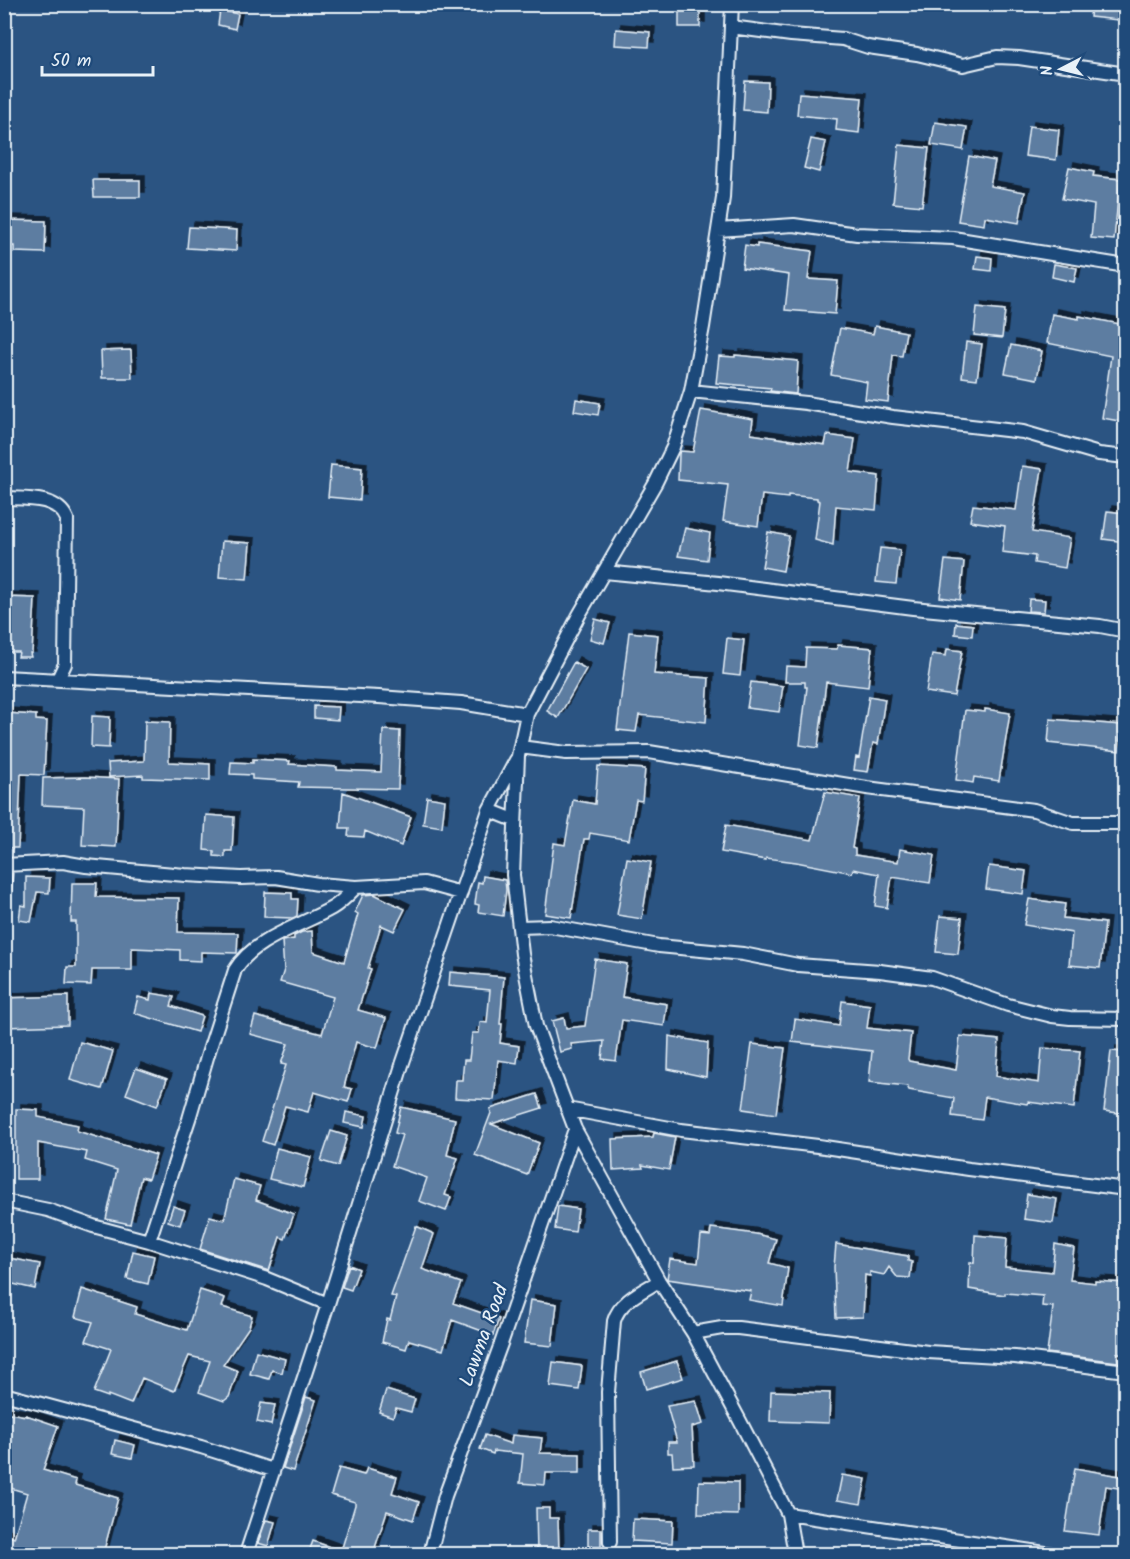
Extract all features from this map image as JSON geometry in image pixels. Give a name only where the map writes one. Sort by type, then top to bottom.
[{"type":"street","points":[[732,4],[723,198],[691,392],[673,447],[579,615],[527,714],[519,752],[513,874],[522,954],[536,1026],[574,1129],[659,1281],[693,1333],[788,1514],[795,1554]]},
{"type":"street","points":[[731,27],[843,39],[868,47],[917,54],[963,65],[997,57],[1019,58],[1125,74]]},
{"type":"street","points":[[718,230],[794,225],[857,234],[953,238],[1125,266]]},
{"type":"street","points":[[691,392],[806,403],[893,417],[1023,432],[1099,454],[1125,457]]},
{"type":"street","points":[[4,498],[41,500],[64,511],[67,519],[65,664],[58,679]]},
{"type":"street","points":[[604,572],[718,583],[913,608],[1100,626],[1125,631]]},
{"type":"street","points":[[4,677],[379,697],[460,703],[527,714]]},
{"type":"street","points":[[246,1554],[328,1304],[402,1065],[489,810],[519,752]]},
{"type":"street","points":[[519,752],[649,752],[867,788],[1034,810],[1073,823],[1125,823]]},
{"type":"street","points":[[489,810],[514,820]]},
{"type":"street","points":[[4,894],[5,865],[63,862],[185,876],[276,877],[356,887],[424,883],[461,893]]},
{"type":"street","points":[[149,1241],[235,970],[240,961],[281,932],[333,908],[356,887]]},
{"type":"street","points":[[519,927],[550,926],[659,946],[743,954],[798,965],[880,971],[932,978],[1008,1005],[1052,1016],[1125,1019]]},
{"type":"street","points":[[567,1109],[681,1130],[818,1146],[969,1169],[1125,1189]]},
{"type":"street","name":"Lawma Road","points":[[430,1554],[445,1496],[502,1341],[574,1129]]},
{"type":"street","points":[[4,1202],[48,1210],[93,1226],[149,1241],[267,1279],[328,1304]]},
{"type":"street","points":[[610,1542],[608,1392],[614,1321],[622,1306],[659,1281]]},
{"type":"street","points":[[693,1333],[738,1328],[928,1352],[1015,1357],[1125,1371]]},
{"type":"street","points":[[4,1394],[201,1447],[273,1470]]},
{"type":"street","points":[[788,1514],[1052,1554]]},
{"type":"building","points":[[1091,4],[1119,4],[1118,20],[1090,17]]},
{"type":"building","points":[[700,9],[700,27],[679,27],[679,10]]},
{"type":"building","points":[[220,10],[238,14],[235,29],[218,25]]},
{"type":"building","points":[[616,29],[650,32],[649,47],[615,45]]},
{"type":"building","points":[[745,81],[768,82],[767,112],[743,110]]},
{"type":"building","points":[[799,93],[862,98],[859,133],[836,130],[837,119],[797,115]]},
{"type":"building","points":[[935,122],[967,127],[963,150],[931,145]]},
{"type":"building","points":[[1029,126],[1059,130],[1056,160],[1025,156]]},
{"type":"building","points":[[811,139],[826,142],[819,172],[804,168]]},
{"type":"building","points":[[899,145],[929,148],[922,206],[893,203]]},
{"type":"building","points":[[969,156],[995,161],[990,186],[1025,192],[1019,223],[985,217],[984,225],[958,221]]},
{"type":"building","points":[[1069,167],[1094,172],[1093,176],[1120,179],[1114,240],[1091,238],[1094,205],[1062,199]]},
{"type":"building","points":[[93,180],[140,180],[140,197],[94,197]]},
{"type":"building","points":[[4,220],[46,221],[45,253],[14,252],[14,246],[4,246]]},
{"type":"building","points":[[189,227],[237,230],[236,251],[187,248]]},
{"type":"building","points":[[757,244],[812,251],[808,279],[838,281],[835,314],[785,310],[789,275],[742,268],[745,245],[757,247]]},
{"type":"building","points":[[977,256],[992,258],[991,271],[975,269]]},
{"type":"building","points":[[1054,264],[1077,268],[1074,282],[1052,277]]},
{"type":"building","points":[[977,307],[1005,310],[1002,338],[974,335]]},
{"type":"building","points":[[1052,314],[1079,319],[1079,316],[1125,325],[1125,422],[1102,418],[1111,356],[1047,343]]},
{"type":"building","points":[[875,326],[906,332],[902,356],[893,355],[888,402],[865,399],[867,382],[831,375],[840,328],[873,334]]},
{"type":"building","points":[[966,342],[982,344],[977,379],[962,377]]},
{"type":"building","points":[[1011,345],[1042,351],[1037,379],[1005,373]]},
{"type":"building","points":[[131,350],[132,378],[102,378],[101,351]]},
{"type":"building","points":[[735,355],[798,361],[796,394],[770,391],[771,388],[716,383],[719,356],[735,357]]},
{"type":"building","points":[[576,399],[600,403],[598,415],[574,411]]},
{"type":"building","points":[[701,410],[753,419],[751,434],[825,445],[827,435],[855,439],[850,472],[879,476],[876,510],[836,506],[833,545],[815,540],[820,501],[817,498],[762,495],[758,526],[723,521],[728,485],[678,480],[679,454],[680,451],[693,452]]},
{"type":"building","points":[[331,465],[362,468],[360,500],[328,497]]},
{"type":"building","points":[[1022,466],[1042,469],[1032,532],[1070,538],[1065,568],[1034,563],[1035,556],[1002,552],[1005,526],[970,521],[973,505],[1016,510]]},
{"type":"building","points":[[1107,511],[1125,513],[1125,542],[1103,539]]},
{"type":"building","points":[[685,528],[710,533],[707,560],[678,556]]},
{"type":"building","points":[[768,532],[789,536],[783,571],[762,567]]},
{"type":"building","points":[[222,541],[250,543],[247,579],[219,577]]},
{"type":"building","points":[[880,548],[900,550],[896,584],[876,582]]},
{"type":"building","points":[[945,560],[964,562],[960,600],[940,597]]},
{"type":"building","points":[[4,597],[35,598],[31,657],[18,657],[19,652],[4,652]]},
{"type":"building","points":[[1029,599],[1045,600],[1044,612],[1028,611]]},
{"type":"building","points":[[595,619],[610,623],[604,643],[590,639]]},
{"type":"building","points":[[956,623],[973,625],[972,636],[955,634]]},
{"type":"building","points":[[629,632],[658,635],[654,674],[709,678],[706,722],[639,715],[636,732],[617,730]]},
{"type":"building","points":[[727,638],[744,640],[740,676],[723,674]]},
{"type":"building","points":[[838,645],[872,648],[868,687],[826,682],[818,748],[800,745],[807,687],[805,687],[805,682],[785,682],[786,666],[805,667],[806,648],[837,649]]},
{"type":"building","points":[[947,649],[962,651],[954,696],[926,692],[932,654],[946,656]]},
{"type":"building","points":[[574,662],[586,669],[558,718],[547,711]]},
{"type":"building","points":[[751,682],[783,686],[779,712],[747,708]]},
{"type":"building","points":[[869,696],[885,699],[878,744],[873,743],[868,772],[854,770],[856,757],[859,758]]},
{"type":"building","points":[[314,706],[339,707],[338,720],[314,718]]},
{"type":"building","points":[[985,709],[1010,713],[999,781],[974,777],[973,783],[956,780],[965,710],[985,712]]},
{"type":"building","points":[[5,713],[36,715],[36,720],[47,721],[44,775],[21,774],[18,848],[4,848]]},
{"type":"building","points":[[92,716],[110,717],[109,748],[91,747]]},
{"type":"building","points":[[1050,719],[1121,725],[1119,751],[1048,743]]},
{"type":"building","points":[[145,721],[170,722],[169,762],[210,764],[210,780],[143,778],[143,775],[109,777],[108,763],[144,761]]},
{"type":"building","points":[[383,730],[400,731],[398,789],[298,787],[299,782],[252,779],[252,775],[230,774],[231,762],[253,763],[253,759],[337,767],[337,770],[381,772]]},
{"type":"building","points":[[598,766],[645,769],[642,801],[636,800],[629,840],[590,833],[589,839],[584,839],[571,918],[545,914],[554,843],[565,845],[573,800],[595,804]]},
{"type":"building","points":[[43,778],[119,779],[116,847],[82,845],[84,807],[42,805]]},
{"type":"building","points":[[343,792],[411,817],[401,846],[365,831],[364,837],[348,836],[349,828],[340,828]]},
{"type":"building","points":[[825,792],[860,798],[852,848],[855,849],[855,855],[898,862],[900,849],[934,855],[930,883],[892,877],[887,908],[875,906],[879,874],[853,869],[852,873],[796,862],[766,858],[766,860],[721,852],[726,825],[812,840]]},
{"type":"building","points":[[427,797],[445,800],[442,827],[423,824]]},
{"type":"building","points":[[206,815],[234,817],[232,851],[225,851],[225,857],[214,856],[214,851],[204,850]]},
{"type":"building","points":[[627,858],[651,862],[642,919],[617,915]]},
{"type":"building","points":[[989,866],[1026,871],[1023,894],[986,889]]},
{"type":"building","points":[[483,876],[505,880],[503,916],[478,912],[479,905],[475,904],[478,882],[482,883]]},
{"type":"building","points":[[26,877],[50,878],[49,893],[37,892],[31,922],[19,920],[21,905],[26,906]]},
{"type":"building","points":[[72,883],[97,883],[96,897],[179,898],[178,932],[238,933],[237,953],[201,952],[201,961],[180,960],[180,950],[132,948],[132,970],[92,970],[91,985],[66,984],[67,967],[76,967],[76,922],[71,922]]},
{"type":"building","points":[[265,892],[292,893],[292,899],[298,899],[297,916],[293,918],[264,917]]},
{"type":"building","points":[[374,894],[405,909],[394,931],[381,925],[368,968],[371,969],[358,1010],[386,1018],[377,1048],[356,1042],[344,1087],[352,1089],[348,1102],[314,1092],[308,1112],[285,1106],[273,1145],[262,1141],[286,1065],[281,1064],[288,1044],[250,1034],[255,1016],[322,1034],[333,997],[280,982],[284,970],[282,941],[294,939],[294,936],[302,932],[312,931],[313,952],[344,962],[358,914],[355,912],[363,895]]},
{"type":"building","points":[[1029,899],[1065,904],[1063,918],[1105,923],[1100,968],[1069,965],[1072,933],[1024,925]]},
{"type":"building","points":[[940,916],[962,918],[958,954],[936,952]]},
{"type":"building","points":[[595,959],[627,964],[622,997],[667,1004],[664,1026],[622,1020],[616,1061],[602,1059],[604,1041],[571,1044],[572,1049],[560,1052],[552,1021],[564,1018],[566,1028],[585,1026]]},
{"type":"building","points":[[450,972],[504,977],[500,1043],[519,1046],[517,1063],[498,1060],[494,1100],[455,1098],[456,1080],[462,1080],[464,1060],[469,1060],[472,1033],[479,1033],[480,1022],[487,1023],[490,990],[449,986]]},
{"type":"building","points":[[151,993],[174,997],[171,1006],[202,1016],[197,1032],[134,1013],[138,997],[150,1000]]},
{"type":"building","points":[[68,996],[68,1025],[4,1027],[4,998]]},
{"type":"building","points":[[842,1001],[870,1005],[867,1028],[911,1033],[909,1061],[956,1070],[960,1036],[999,1040],[996,1076],[1039,1083],[1042,1048],[1080,1051],[1074,1108],[985,1097],[982,1120],[952,1116],[954,1098],[909,1090],[907,1086],[869,1082],[872,1051],[792,1042],[795,1019],[839,1026]]},
{"type":"building","points":[[669,1036],[708,1043],[706,1077],[668,1069]]},
{"type":"building","points":[[80,1042],[113,1051],[102,1089],[70,1080]]},
{"type":"building","points":[[752,1044],[785,1048],[776,1114],[743,1109]]},
{"type":"building","points":[[1111,1051],[1125,1052],[1125,1114],[1104,1111]]},
{"type":"building","points":[[136,1068],[167,1079],[157,1106],[126,1094]]},
{"type":"building","points":[[537,1094],[542,1108],[491,1124],[539,1143],[527,1175],[475,1155],[491,1113],[490,1109]]},
{"type":"building","points":[[401,1107],[455,1119],[447,1155],[458,1158],[445,1195],[451,1197],[446,1211],[419,1201],[427,1178],[392,1166],[402,1135],[395,1133]]},
{"type":"building","points":[[16,1109],[38,1110],[38,1117],[78,1125],[77,1131],[156,1155],[148,1179],[141,1177],[130,1224],[106,1219],[117,1170],[85,1160],[87,1152],[38,1143],[38,1179],[16,1179]]},
{"type":"building","points":[[346,1112],[366,1116],[364,1127],[344,1123]]},
{"type":"building","points":[[331,1131],[347,1136],[338,1166],[321,1161]]},
{"type":"building","points":[[654,1133],[675,1137],[669,1170],[642,1165],[643,1168],[613,1170],[612,1139],[653,1137]]},
{"type":"building","points":[[277,1148],[311,1157],[303,1187],[269,1179]]},
{"type":"building","points":[[234,1179],[260,1186],[256,1200],[294,1214],[285,1239],[280,1237],[269,1271],[200,1249],[210,1216],[224,1220]]},
{"type":"building","points":[[1027,1194],[1057,1199],[1053,1223],[1024,1219]]},
{"type":"building","points":[[173,1206],[185,1210],[180,1225],[168,1221]]},
{"type":"building","points":[[558,1206],[578,1209],[575,1232],[555,1229]]},
{"type":"building","points":[[416,1226],[434,1234],[422,1269],[461,1283],[453,1303],[499,1319],[493,1335],[452,1320],[443,1350],[409,1340],[406,1349],[382,1342],[387,1319],[390,1320],[396,1297],[391,1296]]},
{"type":"building","points":[[711,1228],[776,1239],[769,1263],[788,1268],[783,1306],[749,1300],[751,1291],[667,1279],[670,1259],[698,1263],[701,1235],[710,1236]]},
{"type":"building","points":[[975,1235],[1007,1238],[1005,1267],[1052,1272],[1055,1244],[1074,1248],[1070,1280],[1125,1283],[1124,1354],[1117,1353],[1118,1362],[1047,1353],[1053,1307],[1042,1306],[1043,1296],[1005,1293],[1005,1295],[969,1289],[970,1262],[974,1263]]},
{"type":"building","points":[[836,1244],[908,1256],[908,1261],[912,1262],[910,1278],[897,1277],[889,1267],[884,1275],[870,1272],[870,1276],[865,1275],[863,1317],[836,1318],[834,1267]]},
{"type":"building","points":[[133,1251],[154,1256],[148,1284],[127,1279]]},
{"type":"building","points":[[4,1257],[40,1264],[35,1289],[4,1282]]},
{"type":"building","points":[[349,1265],[359,1269],[351,1290],[342,1287]]},
{"type":"building","points":[[82,1289],[137,1307],[135,1314],[187,1330],[200,1290],[225,1298],[222,1307],[252,1316],[249,1327],[223,1365],[238,1371],[229,1397],[224,1401],[199,1392],[210,1361],[189,1356],[174,1391],[142,1378],[131,1404],[94,1392],[111,1349],[86,1341],[93,1322],[75,1317]]},
{"type":"building","points":[[530,1300],[557,1304],[552,1346],[524,1343]]},
{"type":"building","points":[[256,1351],[285,1359],[282,1373],[272,1370],[269,1379],[250,1374]]},
{"type":"building","points":[[677,1361],[683,1378],[646,1389],[641,1372]]},
{"type":"building","points":[[553,1362],[582,1366],[579,1390],[550,1386]]},
{"type":"building","points":[[386,1390],[415,1399],[411,1412],[396,1408],[393,1417],[379,1412]]},
{"type":"building","points":[[771,1391],[830,1393],[829,1423],[770,1421]]},
{"type":"building","points":[[306,1397],[316,1400],[293,1471],[283,1468]]},
{"type":"building","points":[[696,1401],[703,1424],[692,1427],[694,1465],[673,1466],[672,1453],[668,1453],[668,1442],[677,1442],[667,1406]]},
{"type":"building","points":[[261,1403],[275,1405],[271,1425],[257,1422]]},
{"type":"building","points":[[4,1412],[26,1415],[58,1426],[43,1470],[76,1480],[75,1485],[118,1498],[103,1554],[4,1554],[4,1534],[14,1538],[27,1493],[4,1486]]},
{"type":"building","points":[[485,1435],[511,1444],[512,1435],[542,1438],[540,1453],[580,1454],[580,1473],[546,1473],[545,1485],[520,1483],[523,1454],[494,1451],[493,1454],[480,1449]]},
{"type":"building","points":[[115,1440],[135,1445],[132,1458],[112,1454]]},
{"type":"building","points":[[339,1468],[364,1475],[367,1468],[397,1477],[392,1493],[419,1502],[413,1520],[387,1511],[373,1554],[308,1554],[313,1541],[341,1551],[355,1502],[331,1495]]},
{"type":"building","points":[[1075,1468],[1125,1477],[1125,1489],[1106,1486],[1099,1535],[1065,1531]]},
{"type":"building","points":[[842,1475],[866,1479],[861,1504],[837,1500]]},
{"type":"building","points":[[699,1481],[738,1482],[738,1515],[698,1514]]},
{"type":"building","points":[[536,1508],[549,1508],[549,1518],[558,1518],[559,1554],[537,1554]]},
{"type":"building","points":[[633,1519],[673,1521],[672,1543],[632,1541]]},
{"type":"building","points":[[266,1520],[275,1522],[268,1546],[258,1543]]},
{"type":"building","points":[[588,1529],[601,1529],[601,1546],[588,1546]]}]
